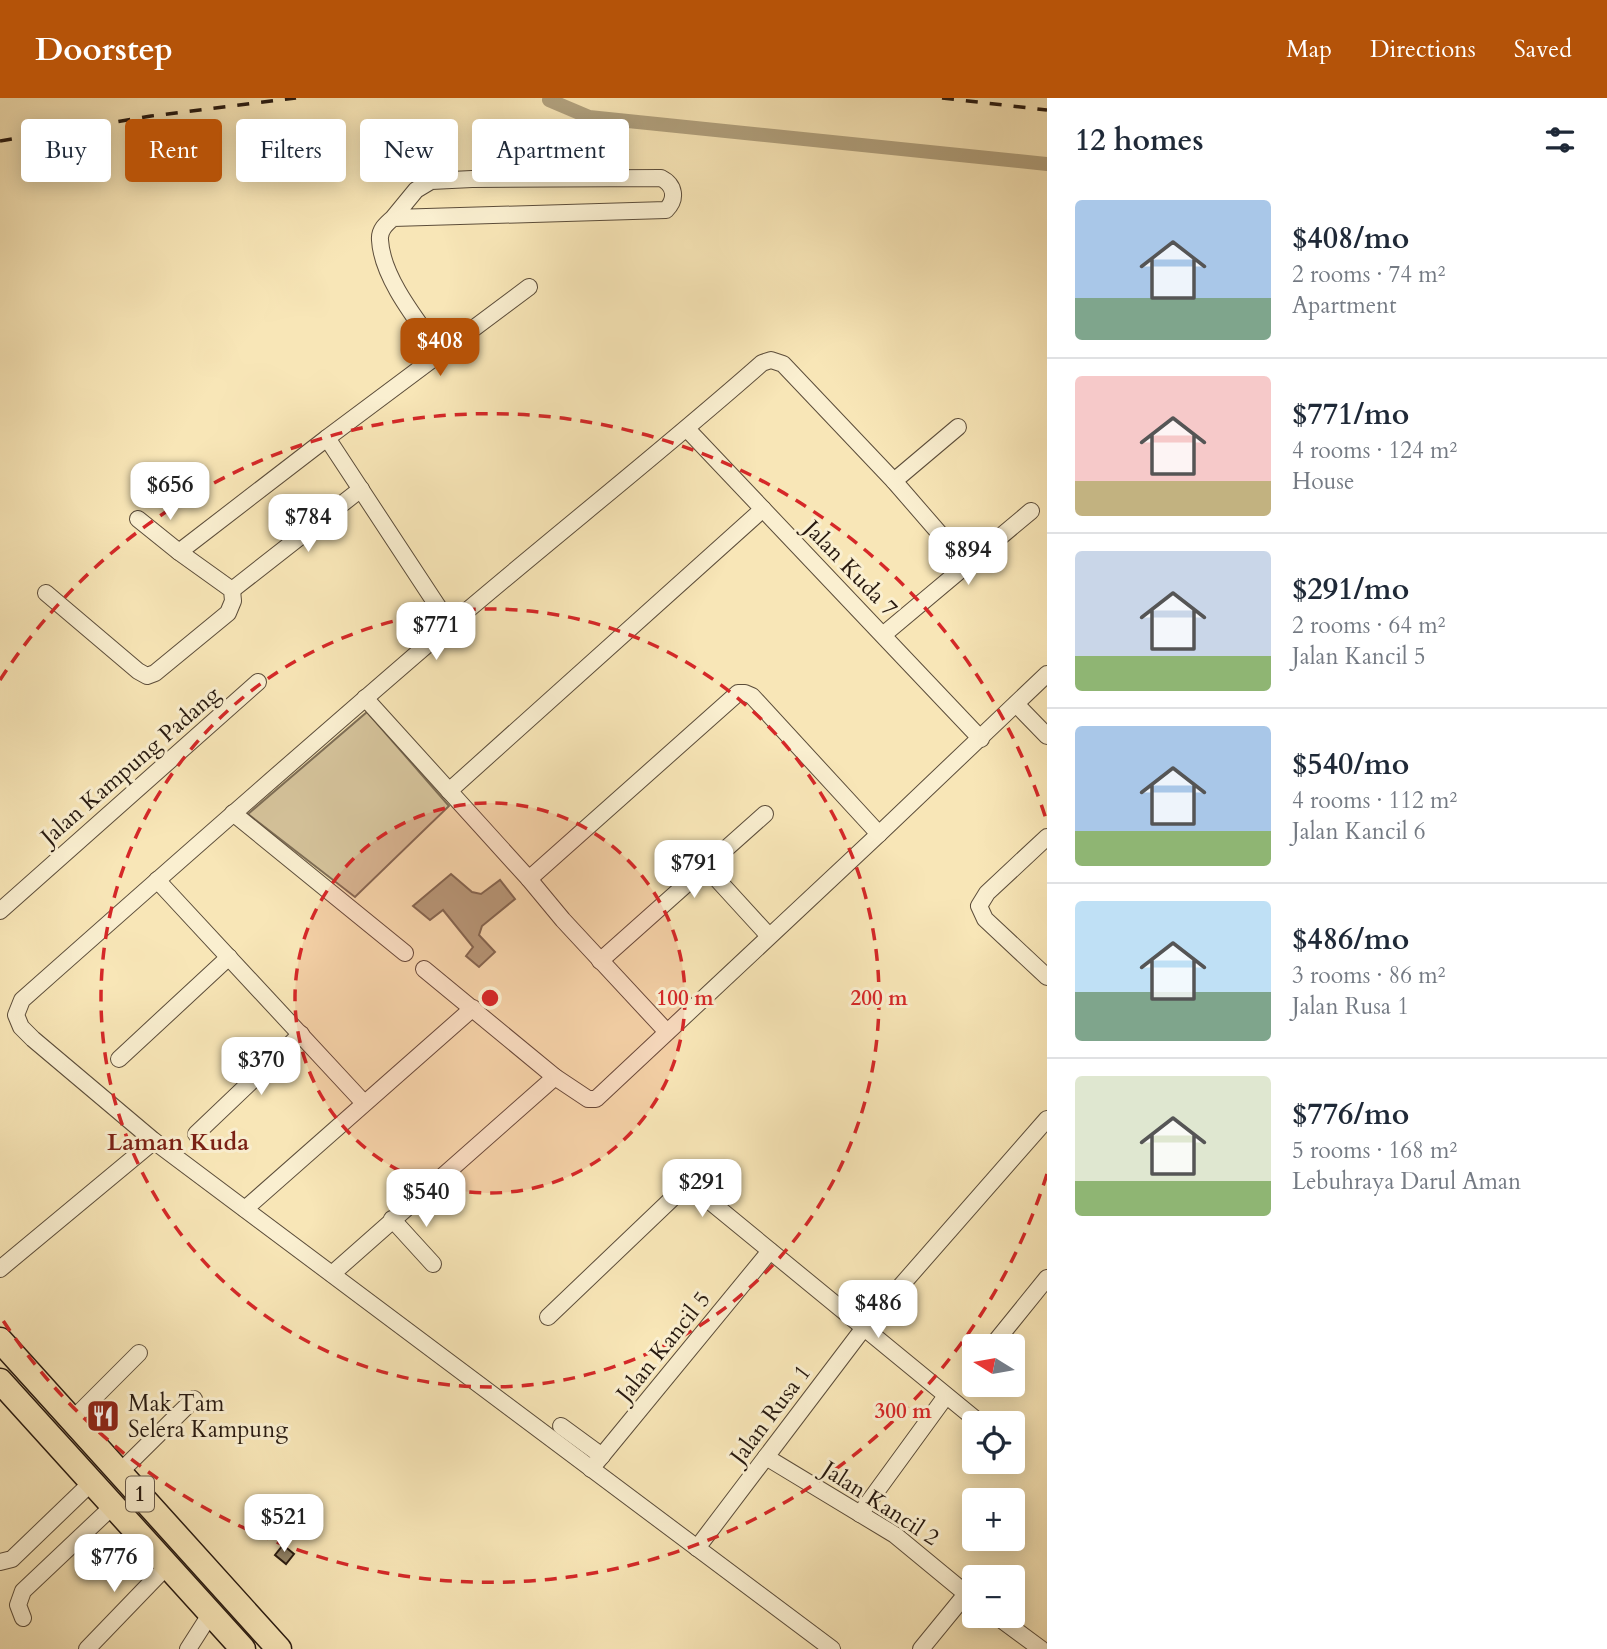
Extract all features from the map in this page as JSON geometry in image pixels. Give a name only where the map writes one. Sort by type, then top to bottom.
[{"type":"highway","name":"1","points":[[0,1340],[279,1649]]},
{"type":"highway","name":"1","points":[[0,1381],[243,1649]]},
{"type":"street","points":[[393,218],[666,210],[671,206],[674,191],[669,182],[661,178],[472,178],[431,181],[416,190],[383,228],[380,239],[387,268],[404,300],[441,354]]},
{"type":"street","points":[[179,552],[528,287]]},
{"type":"street","points":[[832,1649],[697,1548],[597,1463],[332,1274],[154,1141],[33,1040],[16,1015],[22,1000],[233,813],[450,625],[687,429],[762,363],[771,360],[783,364],[894,481],[966,564]]},
{"type":"street","points":[[894,481],[958,427]]},
{"type":"street","name":"Jalan Kuda 7","points":[[687,429],[981,739]]},
{"type":"street","points":[[327,438],[450,625]]},
{"type":"street","points":[[232,590],[360,489]]},
{"type":"street","points":[[449,792],[763,509]]},
{"type":"street","points":[[883,635],[1031,511]]},
{"type":"street","points":[[46,593],[138,671],[147,676],[155,673],[228,612],[233,601],[232,590],[138,519]]},
{"type":"street","points":[[424,969],[555,1077],[588,1100],[596,1099],[1047,674]]},
{"type":"street","name":"Jalan Kampung Padang","points":[[0,911],[258,682]]},
{"type":"street","points":[[529,879],[697,727],[738,694],[745,692],[752,696],[880,834]]},
{"type":"street","points":[[365,698],[667,1032]]},
{"type":"street","points":[[1016,704],[1047,736]]},
{"type":"street","points":[[233,813],[405,953]]},
{"type":"street","points":[[600,961],[765,814]]},
{"type":"street","points":[[1047,837],[987,893],[979,906],[985,919],[1047,977]]},
{"type":"street","points":[[705,866],[769,936]]},
{"type":"street","points":[[157,880],[364,1102]]},
{"type":"street","points":[[118,1059],[229,957]]},
{"type":"street","points":[[245,1209],[472,1009]]},
{"type":"street","points":[[195,1134],[301,1034]]},
{"type":"street","points":[[332,1274],[555,1077]]},
{"type":"street","name":"Jalan Rusa 1","points":[[697,1548],[863,1329],[1047,1119]]},
{"type":"street","points":[[0,1269],[154,1141]]},
{"type":"street","points":[[548,1317],[680,1191],[686,1189],[701,1194],[965,1411]]},
{"type":"street","points":[[393,1219],[433,1264]]},
{"type":"street","name":"Jalan Kancil 5","points":[[597,1463],[770,1251]]},
{"type":"street","points":[[1002,1334],[1047,1278]]},
{"type":"street","points":[[72,1420],[139,1353]]},
{"type":"street","points":[[860,1514],[946,1396]]},
{"type":"street","points":[[120,1472],[194,1399]]},
{"type":"street","points":[[561,1426],[597,1463]]},
{"type":"street","name":"Jalan Kancil 2","points":[[766,1457],[895,1535],[962,1590]]},
{"type":"street","points":[[0,1562],[12,1559],[92,1482]]},
{"type":"street","points":[[23,1618],[18,1605],[23,1591],[114,1505]]},
{"type":"street","points":[[87,1649],[168,1565]]},
{"type":"street","name":"Jalan Kancil 2","points":[[921,1649],[962,1605]]},
{"type":"street","points":[[188,1649],[211,1613]]},
{"type":"street","points":[[1013,1628],[1042,1649],[1047,1643]]},
{"type":"shaded area","points":[[367,712],[449,806],[355,897],[248,814]]},
{"type":"shaded area","points":[[451,874],[472,892],[481,894],[500,880],[515,899],[482,926],[479,935],[495,952],[479,967],[466,956],[473,947],[443,910],[430,920],[413,906]]},
{"type":"building","points":[[283,1545],[294,1554],[286,1564],[275,1555]]},
{"type":"waterway","points":[[549,100],[589,117],[1047,164]]},
{"type":"railway","points":[[0,141],[151,116],[296,98]]},
{"type":"railway","points":[[942,98],[1047,110]]},
{"type":"place","name":"Mak Tam Selera Kampung","points":[[103,1416]]},
{"type":"district","name":"Laman Kuda","points":[[178,1142]]}]
